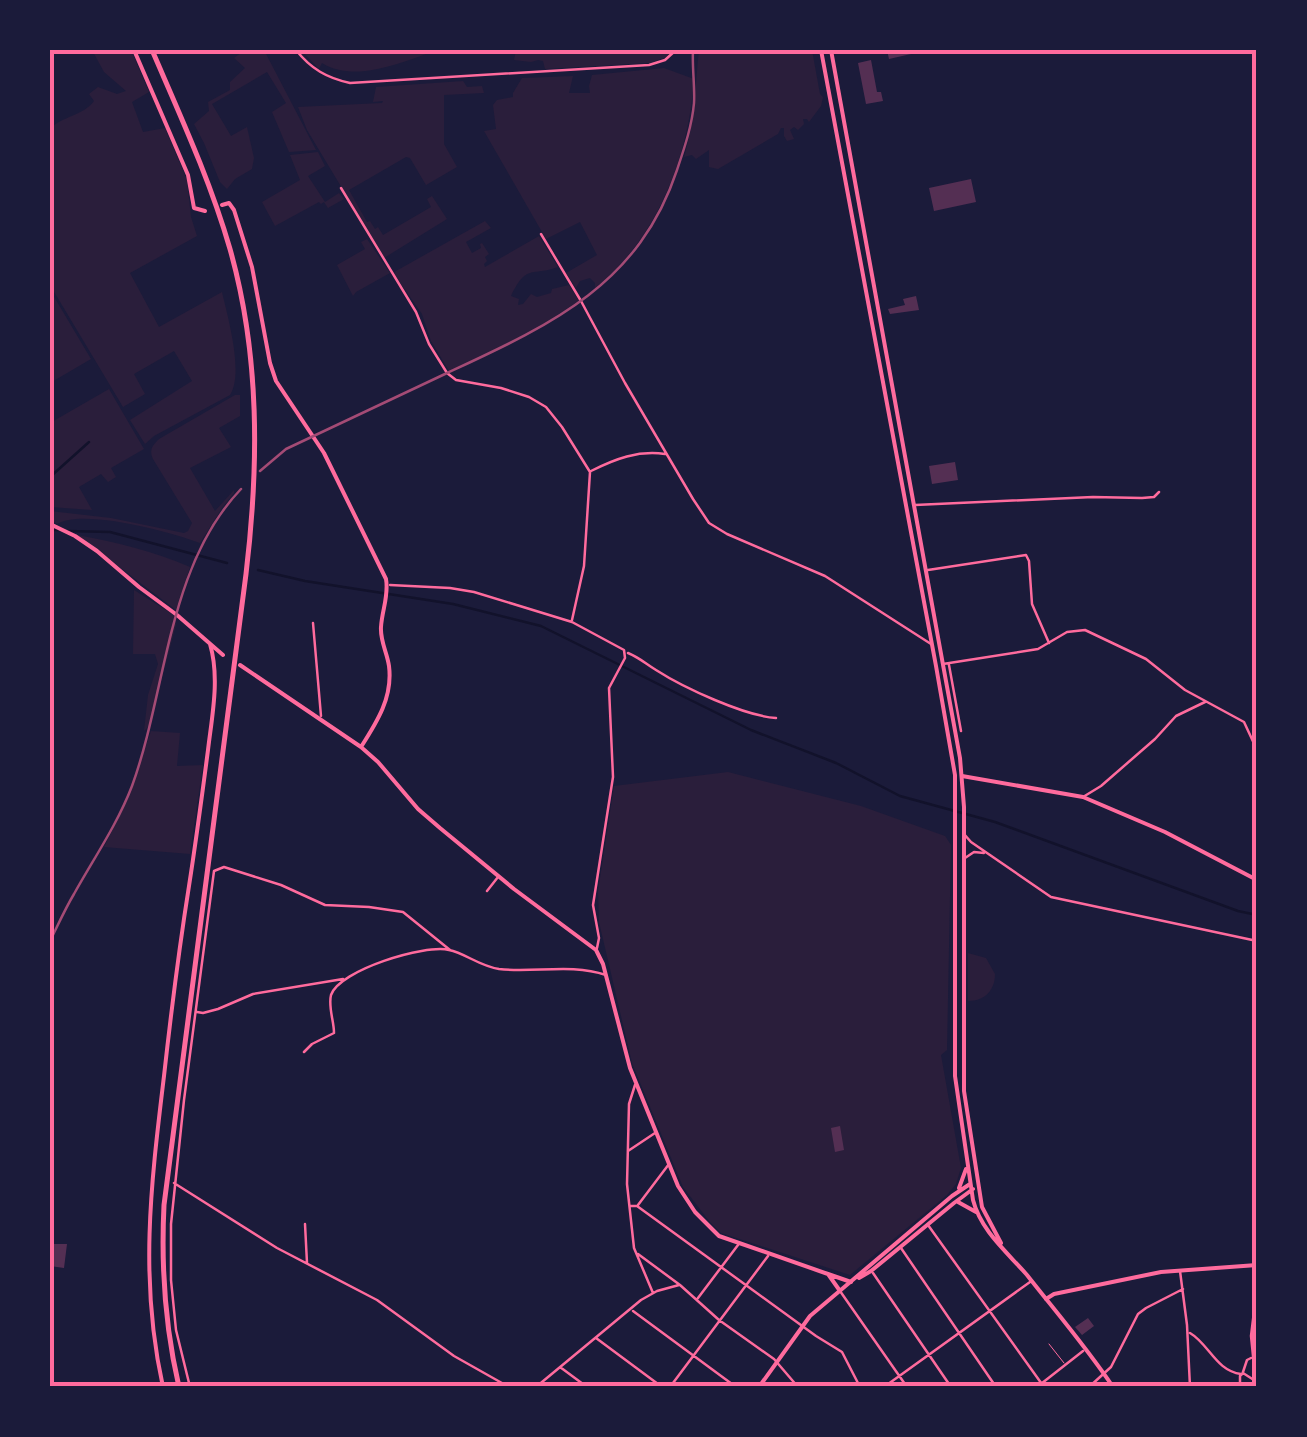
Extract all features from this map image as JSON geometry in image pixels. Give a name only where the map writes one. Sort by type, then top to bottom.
[{"type":"main road","points":[[152,50],[204,170],[229,247],[248,339],[256,444],[246,574],[164,1206],[165,1291],[179,1387]]},
{"type":"street","points":[[134,50],[188,176],[194,208],[205,211]]},
{"type":"street","points":[[296,50],[320,73],[350,83],[648,66],[665,60],[676,50]]},
{"type":"street","points":[[821,50],[932,645],[943,665],[956,792],[955,1076],[967,1164],[984,1214],[1004,1247],[1113,1387]]},
{"type":"street","points":[[831,51],[958,731],[963,792],[963,1084],[977,1213]]},
{"type":"street","points":[[341,188],[416,312],[447,373],[456,380],[529,396],[546,407],[590,472],[584,566],[572,622]]},
{"type":"street","points":[[222,204],[229,203],[234,210],[252,267],[276,381],[324,453],[378,559],[387,587],[380,628],[390,670],[388,695],[361,747]]},
{"type":"street","points":[[541,234],[704,518],[716,528],[825,576],[932,645]]},
{"type":"street","points":[[590,472],[627,456],[666,454]]},
{"type":"street","points":[[915,505],[1142,498],[1154,497],[1159,492]]},
{"type":"street","points":[[52,524],[75,536],[223,655]]},
{"type":"street","points":[[927,570],[1025,554],[1030,564],[1032,604],[1048,643]]},
{"type":"street","points":[[387,587],[462,590],[572,622],[622,648],[625,655]]},
{"type":"street","points":[[314,623],[321,718]]},
{"type":"street","points":[[943,665],[1038,650],[1069,631],[1087,631],[1146,660],[1185,690],[1244,722],[1257,750]]},
{"type":"street","points":[[164,1387],[148,1288],[150,1199],[213,708],[215,669],[210,644]]},
{"type":"street","points":[[596,950],[599,938],[593,905],[613,777],[609,688],[625,655]]},
{"type":"street","points":[[625,655],[640,658],[682,684],[736,708],[776,718]]},
{"type":"street","points":[[240,664],[361,747],[418,809],[596,950],[636,1084],[681,1192],[707,1226],[718,1236],[853,1281]]},
{"type":"street","points":[[1084,798],[1155,739],[1176,716],[1207,702]]},
{"type":"street","points":[[948,733],[958,731]]},
{"type":"street","points":[[962,776],[1084,798],[1164,832],[1257,880]]},
{"type":"street","points":[[963,830],[968,840],[1051,897],[1257,942]]},
{"type":"street","points":[[963,860],[976,851],[990,856]]},
{"type":"street","points":[[190,1387],[176,1330],[170,1224],[214,871],[224,867],[324,904],[403,912],[450,950],[494,968],[584,969],[606,975]]},
{"type":"street","points":[[487,890],[498,876]]},
{"type":"street","points":[[304,1052],[334,1033],[330,998],[344,979],[391,958],[450,950]]},
{"type":"street","points":[[195,1011],[203,1013],[253,994],[344,979]]},
{"type":"street","points":[[636,1084],[629,1104],[628,1194],[635,1252],[653,1293]]},
{"type":"street","points":[[629,1104],[636,1098],[643,1101]]},
{"type":"street","points":[[628,1151],[656,1132]]},
{"type":"street","points":[[638,1206],[669,1164]]},
{"type":"street","points":[[956,1192],[967,1164]]},
{"type":"street","points":[[174,1183],[277,1248],[377,1300],[450,1353],[510,1387]]},
{"type":"street","points":[[853,1281],[956,1192],[974,1186]]},
{"type":"street","points":[[759,1387],[802,1325],[974,1186]]},
{"type":"street","points":[[954,1203],[962,1202],[977,1213],[1004,1247]]},
{"type":"street","points":[[631,1206],[638,1206],[842,1352],[860,1387]]},
{"type":"street","points":[[305,1224],[307,1264]]},
{"type":"street","points":[[928,1224],[1041,1386],[1086,1349]]},
{"type":"street","points":[[697,1300],[739,1243]]},
{"type":"street","points":[[901,1247],[996,1387]]},
{"type":"street","points":[[635,1252],[778,1362],[798,1387]]},
{"type":"street","points":[[670,1387],[769,1254]]},
{"type":"street","points":[[1046,1299],[1057,1293],[1160,1272],[1257,1265]]},
{"type":"street","points":[[872,1271],[952,1387]]},
{"type":"street","points":[[1180,1271],[1188,1332],[1188,1387]]},
{"type":"street","points":[[828,1274],[907,1387]]},
{"type":"street","points":[[884,1387],[1031,1281]]},
{"type":"street","points":[[536,1387],[630,1309],[653,1293],[680,1285]]},
{"type":"street","points":[[1240,1387],[1247,1360],[1255,1356],[1252,1336],[1257,1287]]},
{"type":"street","points":[[1089,1387],[1110,1369],[1138,1314],[1183,1288]]},
{"type":"street","points":[[630,1309],[736,1387]]},
{"type":"street","points":[[1188,1332],[1195,1334],[1224,1368],[1257,1382]]},
{"type":"street","points":[[596,1338],[662,1387]]},
{"type":"street","points":[[560,1367],[587,1387]]},
{"type":"lane","points":[[1048,1344],[1066,1365]]},
{"type":"shaded area","points":[[92,50],[131,50],[149,92],[132,102],[143,132],[165,128],[187,180],[197,236],[130,273],[159,327],[222,292],[234,345],[235,373],[230,395],[145,444],[130,420],[192,381],[174,351],[134,374],[145,394],[123,407],[50,285],[50,129],[89,106],[94,101],[89,94],[98,87],[117,94],[126,91],[104,72]]},
{"type":"shaded area","points":[[245,50],[264,50],[316,150],[289,152],[272,112],[286,103],[267,72],[212,104],[231,136],[247,127],[254,158],[252,169],[227,189],[220,182],[194,124],[209,111],[208,102],[230,90],[230,82],[245,68],[234,58]]},
{"type":"shaded area","points":[[301,50],[438,50],[380,68],[350,71],[322,63],[319,69]]},
{"type":"shaded area","points":[[516,50],[674,50],[650,63],[545,69],[543,61],[514,60]]},
{"type":"shaded area","points":[[699,50],[812,50],[823,97],[821,106],[809,122],[803,119],[798,130],[790,130],[794,139],[787,141],[781,128],[778,134],[718,169],[709,167],[709,150],[696,159],[692,155],[684,157],[693,117]]},
{"type":"shaded area","points":[[664,68],[694,79],[685,137],[666,194],[652,221],[617,268],[595,288],[590,278],[580,281],[576,288],[566,273],[597,255],[580,222],[546,239],[484,131],[496,129],[493,105],[497,100],[513,97],[522,78],[573,76],[569,93],[590,93],[592,75]]},
{"type":"shaded area","points":[[463,81],[467,87],[482,86],[484,93],[444,95],[444,144],[457,167],[426,185],[406,157],[349,190],[367,222],[375,229],[378,227],[383,235],[431,207],[427,199],[432,196],[447,219],[384,258],[307,130],[298,107],[382,103],[373,102],[376,87]]},
{"type":"shaded area","points":[[318,152],[325,166],[308,176],[325,202],[339,193],[344,199],[328,208],[319,202],[275,226],[262,202],[300,180],[290,155]]},
{"type":"shaded area","points":[[485,221],[491,228],[466,242],[472,253],[482,243],[489,254],[485,267],[539,236],[558,267],[521,279],[511,296],[519,299],[518,305],[531,294],[537,297],[569,285],[579,301],[523,337],[449,371],[431,341],[422,314],[394,274]]},
{"type":"shaded area","points":[[367,239],[390,273],[353,296],[337,265],[365,249],[361,242]]},
{"type":"shaded area","points":[[50,290],[91,359],[50,383]]},
{"type":"shaded area","points":[[109,389],[144,449],[111,468],[116,477],[108,482],[101,474],[79,487],[92,510],[50,507],[50,423]]},
{"type":"shaded area","points":[[240,395],[240,416],[219,428],[231,447],[190,468],[215,511],[234,490],[200,543],[127,523],[86,519],[57,524],[50,520],[50,511],[188,531],[192,523],[153,459],[152,448],[159,439]]},
{"type":"shaded area","points":[[77,535],[134,548],[190,567],[176,610]]},
{"type":"shaded area","points":[[134,590],[174,615],[176,625],[149,726],[144,731],[148,695],[158,664],[155,654],[133,654]]},
{"type":"shaded area","points":[[151,731],[180,733],[177,766],[203,765],[190,854],[104,847],[127,801]]},
{"type":"shaded area","points":[[728,772],[861,806],[945,836],[951,845],[947,1050],[941,1055],[961,1168],[947,1195],[850,1275],[721,1233],[683,1187],[632,1063],[599,922],[598,891],[614,786]]},
{"type":"shaded area","points":[[968,953],[986,958],[995,974],[988,994],[968,1001]]},
{"type":"building","points":[[887,50],[910,50],[911,54],[889,59]]},
{"type":"building","points":[[871,60],[877,92],[881,92],[883,101],[866,104],[858,63]]},
{"type":"building","points":[[971,179],[976,202],[934,211],[929,188]]},
{"type":"building","points":[[916,296],[919,310],[890,314],[888,309],[905,305],[903,299]]},
{"type":"building","points":[[955,462],[958,480],[932,484],[929,466]]},
{"type":"building","points":[[840,1126],[844,1150],[835,1152],[831,1128]]},
{"type":"building","points":[[51,1244],[67,1244],[64,1268],[50,1266]]},
{"type":"building","points":[[1088,1318],[1094,1326],[1082,1335],[1075,1327]]},
{"type":"waterway","points":[[50,477],[89,442]]},
{"type":"waterway","points":[[50,530],[60,530]]},
{"type":"waterway","points":[[68,531],[110,532],[227,563]]},
{"type":"waterway","points":[[258,570],[453,604],[541,626],[751,730],[836,763],[900,796],[995,822],[1257,915]]},
{"type":"railway","points":[[260,471],[286,449],[553,319],[614,273],[639,244],[660,210],[677,170],[693,112],[693,50]]},
{"type":"railway","points":[[50,941],[132,786],[183,591],[217,520],[241,489]]}]
